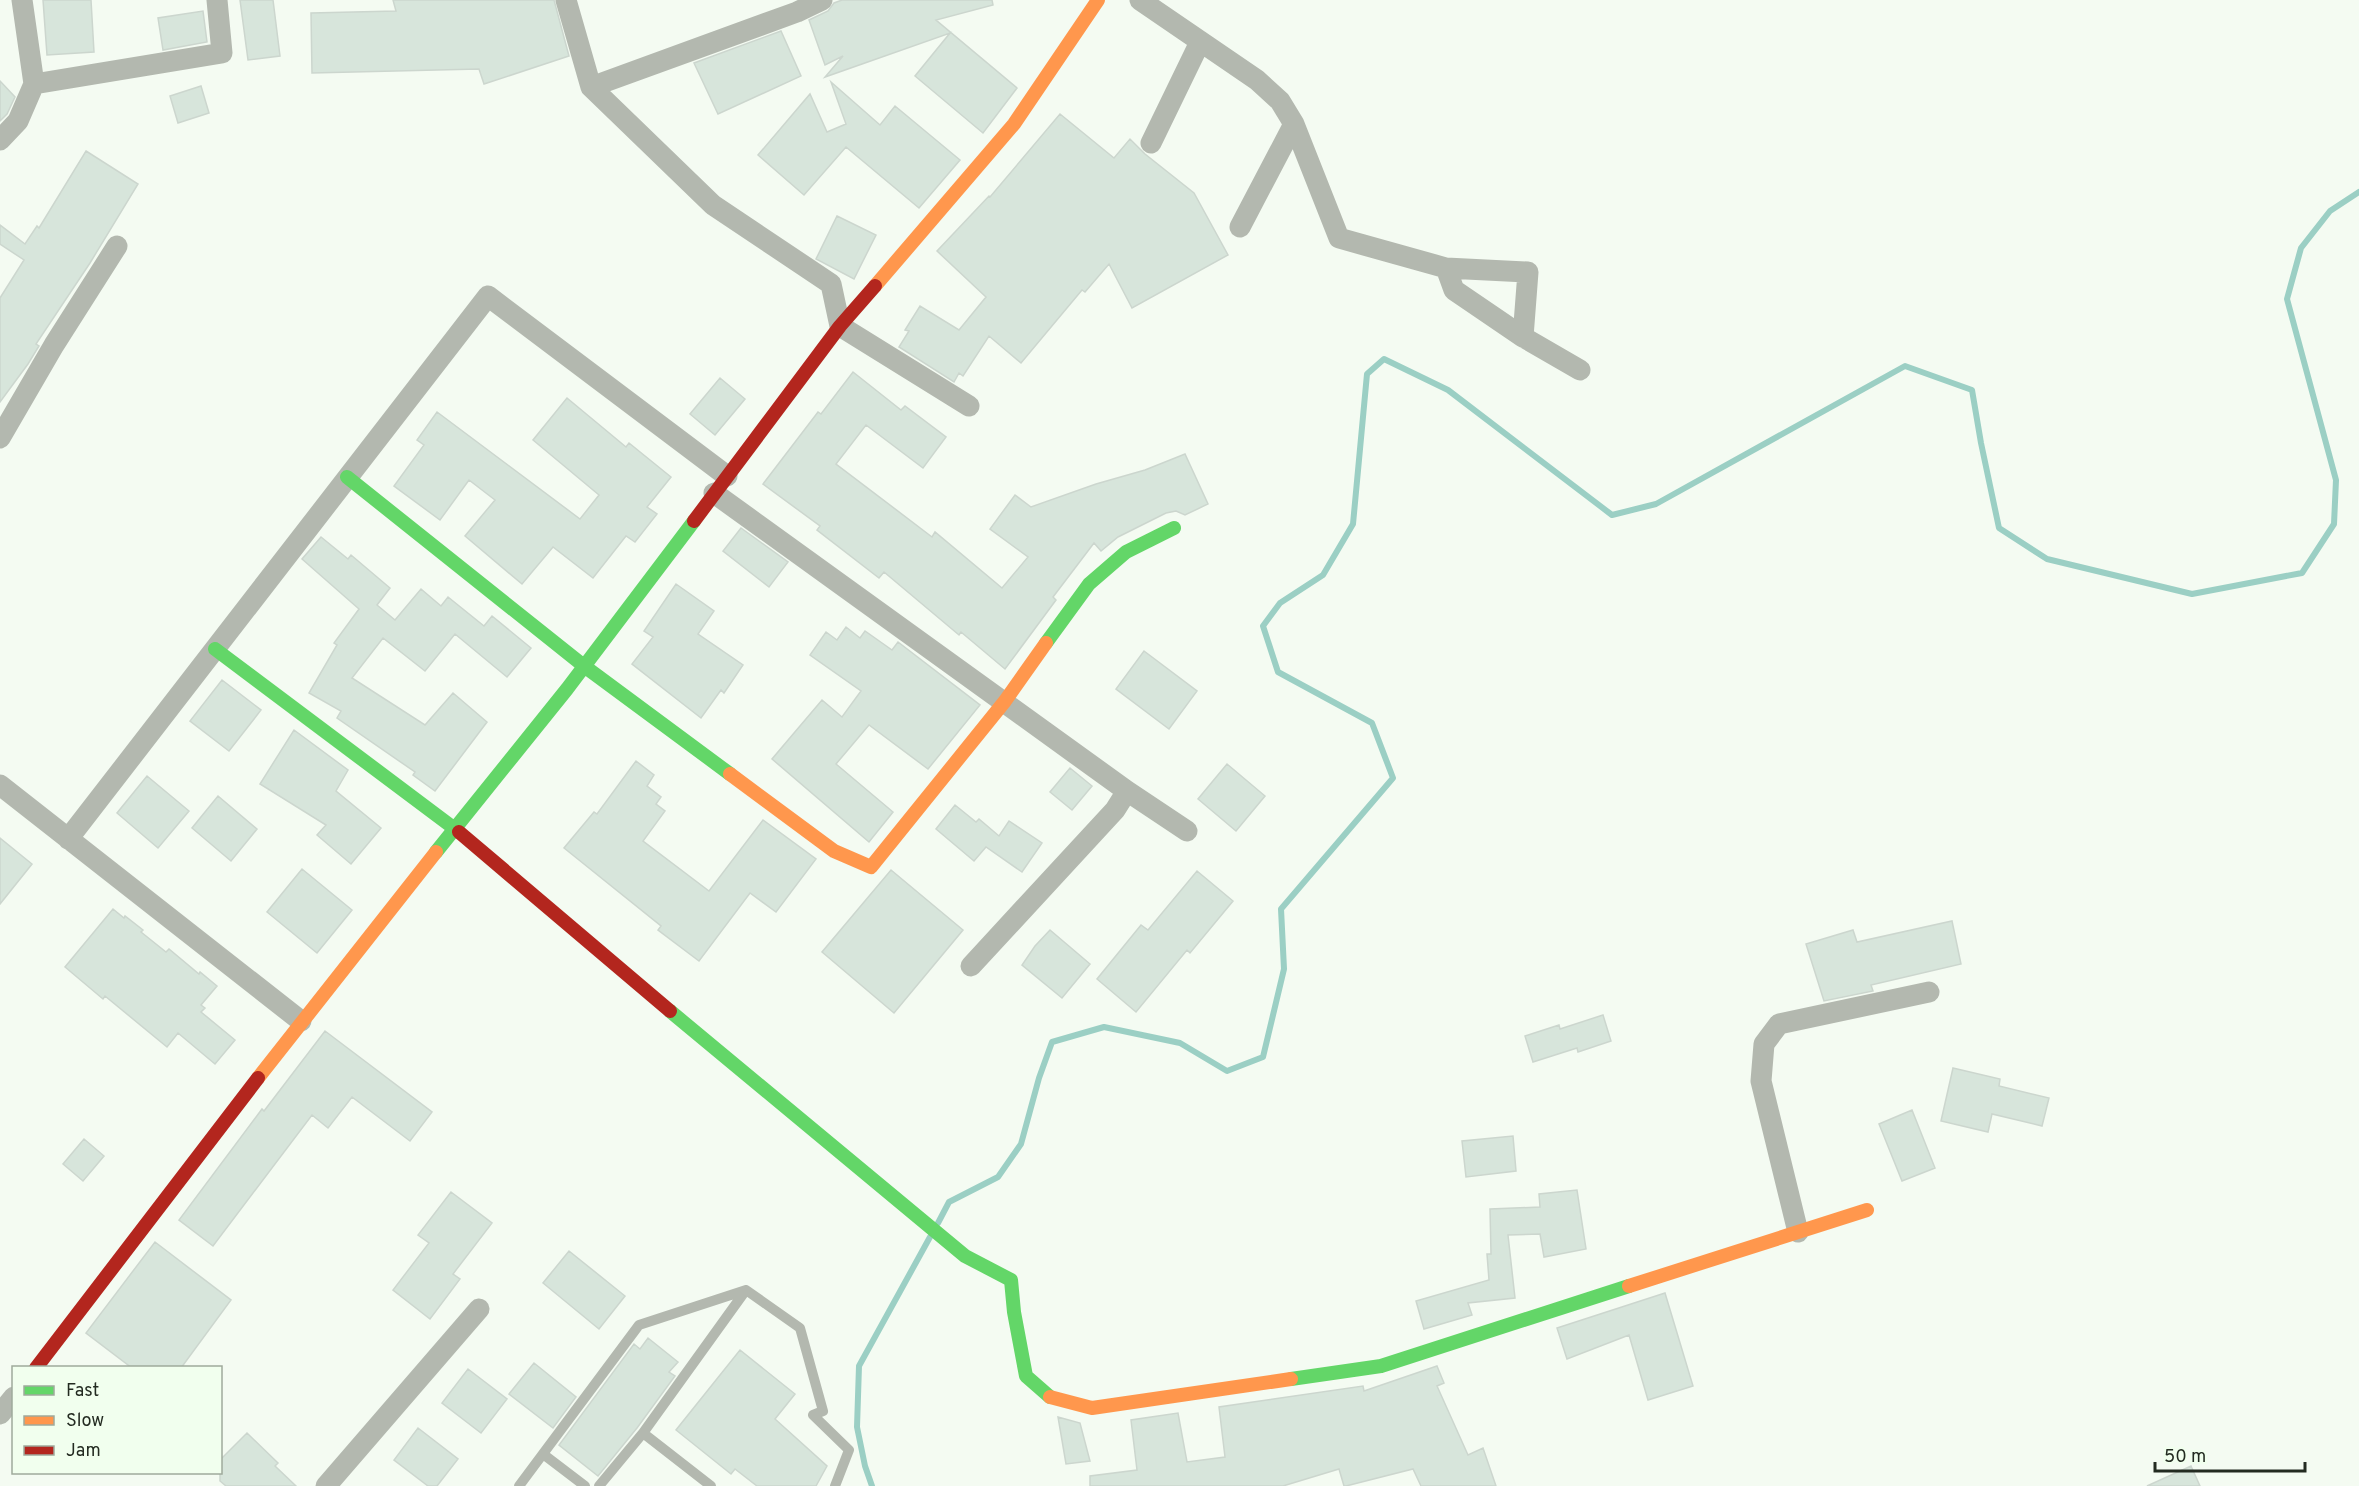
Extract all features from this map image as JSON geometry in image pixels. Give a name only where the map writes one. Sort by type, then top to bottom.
[{"type":"street","points":[[0,140],[18,121],[34,84],[22,0]]},
{"type":"street","points":[[34,84],[222,52],[217,0]]},
{"type":"street","points":[[566,0],[591,87],[713,206],[831,284],[840,326],[969,406]]},
{"type":"street","points":[[591,87],[798,12],[822,0]]},
{"type":"street","points":[[38,1366],[301,1021],[584,666],[840,326],[1014,124],[1098,0]]},
{"type":"street","points":[[1140,0],[1257,80],[1280,101],[1294,124],[1339,238],[1446,268],[1528,272],[1523,337]]},
{"type":"street","points":[[1151,143],[1200,42]]},
{"type":"street","points":[[1240,227],[1294,124]]},
{"type":"street","points":[[0,438],[54,345],[117,246]]},
{"type":"street","points":[[1446,268],[1454,290],[1523,337],[1580,370]]},
{"type":"street","points":[[68,839],[488,296],[727,476]]},
{"type":"street","points":[[347,477],[584,666],[834,851],[871,867],[1005,701],[1089,584],[1126,552],[1174,528]]},
{"type":"street","points":[[714,493],[1127,791],[1187,831]]},
{"type":"street","points":[[215,649],[455,828],[965,1256],[1011,1280],[1014,1312],[1026,1376],[1049,1397],[1092,1408],[1381,1366],[1867,1210]]},
{"type":"street","points":[[0,785],[301,1021]]},
{"type":"street","points":[[971,966],[1115,810],[1127,791]]},
{"type":"street","points":[[1798,1232],[1761,1081],[1764,1044],[1779,1024],[1929,992]]},
{"type":"street","points":[[326,1486],[479,1309]]},
{"type":"street","points":[[0,1414],[12,1399]]},
{"type":"lane","points":[[599,1486],[643,1433],[746,1290]]},
{"type":"lane","points":[[519,1486],[639,1325],[746,1290]]},
{"type":"lane","points":[[746,1290],[800,1328],[823,1412],[813,1415],[849,1450],[835,1486]]},
{"type":"lane","points":[[643,1433],[711,1486]]},
{"type":"lane","points":[[543,1454],[585,1486]]},
{"type":"building","points":[[43,0],[91,0],[94,52],[47,55]]},
{"type":"building","points":[[240,0],[273,0],[280,56],[248,60]]},
{"type":"building","points":[[393,0],[554,0],[569,56],[484,84],[479,69],[312,73],[311,13],[396,11]]},
{"type":"building","points":[[842,0],[992,0],[993,5],[936,20],[1017,88],[983,133],[915,76],[950,33],[825,77],[843,56],[825,65],[809,20],[828,11],[834,3]]},
{"type":"building","points":[[203,11],[207,42],[163,50],[158,18]]},
{"type":"building","points":[[781,31],[801,76],[718,114],[694,63]]},
{"type":"building","points":[[0,81],[15,97],[7,114],[0,121]]},
{"type":"building","points":[[831,82],[880,125],[895,106],[960,160],[919,208],[846,147],[804,195],[758,155],[810,94],[827,132],[846,124]]},
{"type":"building","points":[[201,86],[209,113],[178,123],[170,96]]},
{"type":"building","points":[[1060,114],[1114,158],[1130,139],[1194,193],[1228,255],[1132,308],[1109,264],[1085,292],[1082,290],[1021,363],[989,336],[963,376],[959,373],[954,382],[899,347],[909,331],[905,330],[920,306],[959,330],[986,297],[937,251],[990,197]]},
{"type":"building","points":[[86,151],[138,184],[90,263],[36,344],[39,346],[28,364],[0,402],[0,298],[24,260],[0,244],[0,225],[25,244],[37,226],[39,228]]},
{"type":"building","points":[[837,216],[876,235],[854,279],[816,259]]},
{"type":"building","points":[[853,372],[901,410],[905,406],[946,437],[923,468],[866,425],[836,464],[932,537],[935,532],[1002,588],[1028,557],[990,529],[1015,495],[1031,507],[1096,484],[1145,470],[1185,454],[1208,504],[1185,515],[1176,511],[1166,513],[1118,537],[1101,551],[1094,543],[1053,597],[1056,600],[1005,669],[961,632],[959,635],[884,572],[879,578],[817,530],[820,526],[763,484],[818,412],[821,414]]},
{"type":"building","points":[[720,378],[745,399],[715,435],[690,414]]},
{"type":"building","points":[[567,398],[626,447],[629,443],[671,477],[647,507],[657,514],[635,542],[626,536],[593,578],[553,547],[522,584],[465,536],[495,500],[469,480],[440,520],[394,486],[424,445],[417,440],[437,412],[580,519],[599,495],[533,440]]},
{"type":"building","points":[[741,528],[788,562],[769,587],[723,551]]},
{"type":"building","points":[[321,537],[348,559],[351,555],[390,588],[377,605],[395,620],[421,589],[441,606],[448,597],[484,626],[492,616],[531,648],[507,677],[455,634],[425,671],[383,638],[352,678],[425,725],[453,693],[487,722],[435,791],[413,775],[415,772],[337,718],[341,711],[309,693],[337,645],[334,643],[359,609],[302,559]]},
{"type":"building","points":[[676,584],[714,611],[698,634],[743,665],[724,693],[721,690],[701,718],[632,664],[653,637],[644,631]]},
{"type":"building","points":[[846,627],[860,638],[865,631],[892,650],[898,642],[980,705],[928,769],[869,725],[836,764],[893,812],[869,842],[772,759],[822,700],[842,717],[861,691],[810,655],[826,632],[837,640]]},
{"type":"building","points":[[1144,651],[1197,691],[1169,729],[1116,689]]},
{"type":"building","points":[[222,680],[261,710],[229,751],[190,721]]},
{"type":"building","points":[[294,730],[348,770],[336,791],[381,828],[351,864],[317,835],[326,825],[260,784]]},
{"type":"building","points":[[636,761],[654,775],[647,786],[661,797],[656,804],[665,811],[643,841],[709,891],[763,820],[816,859],[776,912],[750,893],[699,961],[658,930],[661,926],[564,848],[594,812],[597,814]]},
{"type":"building","points":[[1227,764],[1265,796],[1236,831],[1198,799]]},
{"type":"building","points":[[1070,768],[1092,786],[1072,810],[1050,792]]},
{"type":"building","points":[[147,776],[189,811],[158,848],[117,813]]},
{"type":"building","points":[[218,796],[257,829],[231,861],[192,828]]},
{"type":"building","points":[[955,805],[976,822],[979,819],[999,836],[1009,821],[1042,843],[1022,872],[986,847],[974,861],[936,829]]},
{"type":"building","points":[[0,838],[32,864],[0,904]]},
{"type":"building","points":[[302,869],[352,910],[317,953],[267,912]]},
{"type":"building","points":[[891,870],[963,930],[894,1013],[822,952]]},
{"type":"building","points":[[1197,871],[1233,901],[1190,953],[1187,950],[1136,1012],[1097,979],[1141,925],[1148,930]]},
{"type":"building","points":[[113,909],[143,930],[141,932],[166,952],[169,949],[217,986],[201,1005],[205,1008],[201,1012],[235,1040],[215,1064],[178,1033],[167,1047],[105,996],[103,999],[65,967]]},
{"type":"building","points":[[1952,921],[1961,964],[1871,985],[1873,991],[1824,1001],[1806,944],[1853,930],[1857,942]]},
{"type":"building","points":[[1050,930],[1090,964],[1062,998],[1022,965]]},
{"type":"building","points":[[1603,1015],[1611,1041],[1578,1052],[1577,1048],[1533,1062],[1525,1036],[1559,1025],[1560,1029]]},
{"type":"building","points":[[325,1031],[432,1112],[410,1141],[352,1097],[328,1128],[312,1115],[213,1246],[179,1220],[262,1109],[264,1111]]},
{"type":"building","points":[[1953,1068],[2000,1079],[1999,1086],[2049,1098],[2042,1126],[1992,1114],[1988,1132],[1941,1121]]},
{"type":"building","points":[[1912,1110],[1935,1168],[1902,1181],[1879,1124]]},
{"type":"building","points":[[1513,1136],[1516,1171],[1466,1177],[1462,1141]]},
{"type":"building","points":[[84,1139],[104,1156],[83,1181],[63,1164]]},
{"type":"building","points":[[1577,1190],[1586,1249],[1544,1257],[1540,1234],[1508,1235],[1515,1298],[1468,1303],[1472,1315],[1424,1329],[1416,1301],[1489,1280],[1487,1254],[1491,1254],[1490,1209],[1540,1207],[1539,1194]]},
{"type":"building","points":[[451,1192],[492,1223],[453,1274],[460,1279],[430,1319],[393,1290],[429,1243],[418,1235]]},
{"type":"building","points":[[155,1242],[231,1300],[182,1366],[129,1366],[86,1333]]},
{"type":"building","points":[[569,1251],[625,1296],[599,1329],[543,1283]]},
{"type":"building","points":[[1665,1293],[1693,1386],[1648,1400],[1629,1335],[1567,1359],[1557,1328]]},
{"type":"building","points":[[648,1338],[678,1362],[669,1372],[675,1376],[598,1476],[559,1445],[634,1344],[640,1349]]},
{"type":"building","points":[[740,1350],[795,1394],[775,1419],[827,1466],[816,1486],[757,1486],[735,1469],[731,1474],[676,1430]]},
{"type":"building","points":[[534,1363],[576,1397],[553,1428],[509,1394]]},
{"type":"building","points":[[1437,1366],[1444,1383],[1437,1386],[1468,1455],[1483,1448],[1496,1486],[1421,1486],[1413,1469],[1344,1486],[1339,1469],[1283,1486],[1090,1486],[1090,1476],[1137,1470],[1131,1420],[1178,1413],[1187,1462],[1225,1457],[1219,1407],[1363,1386],[1364,1391]]},
{"type":"building","points":[[468,1369],[507,1399],[481,1433],[442,1403]]},
{"type":"building","points":[[1058,1417],[1080,1423],[1090,1461],[1066,1464]]},
{"type":"building","points":[[418,1428],[458,1459],[437,1486],[428,1486],[394,1460]]},
{"type":"building","points":[[247,1433],[278,1463],[275,1466],[296,1486],[226,1486],[220,1481],[222,1458]]},
{"type":"building","points":[[2191,1466],[2200,1486],[2147,1486]]},
{"type":"waterway","points":[[938,1223],[949,1202],[998,1177],[1021,1144],[1039,1078],[1052,1042],[1104,1027],[1180,1043],[1227,1071],[1263,1057],[1284,969],[1281,909],[1393,778],[1372,723],[1278,672],[1263,626],[1280,603],[1323,575],[1353,524],[1367,374],[1384,359],[1448,390],[1612,515],[1656,504],[1905,366],[1972,390],[1999,528],[2047,559],[2192,594],[2302,573],[2334,524],[2336,480],[2287,299],[2301,248],[2330,211],[2359,192]]},
{"type":"waterway","points":[[872,1486],[865,1466],[857,1427],[859,1366],[930,1237]]},
{"type":"traffic: fast","points":[[347,477],[584,666],[730,774]]},
{"type":"traffic: fast","points":[[436,852],[567,689],[694,521]]},
{"type":"traffic: fast","points":[[1046,643],[1089,584],[1126,552],[1174,528]]},
{"type":"traffic: fast","points":[[215,649],[459,832]]},
{"type":"traffic: fast","points":[[670,1011],[965,1256],[1011,1280],[1014,1312],[1026,1376],[1050,1397]]},
{"type":"traffic: fast","points":[[1291,1379],[1381,1366],[1629,1286]]},
{"type":"traffic: slow","points":[[875,286],[1014,124],[1098,0]]},
{"type":"traffic: slow","points":[[730,774],[834,851],[871,867],[1005,701],[1046,643]]},
{"type":"traffic: slow","points":[[258,1078],[436,852]]},
{"type":"traffic: slow","points":[[1629,1286],[1867,1210]]},
{"type":"traffic: slow","points":[[1050,1397],[1092,1408],[1291,1379]]},
{"type":"traffic: jam","points":[[694,521],[840,326],[875,286]]},
{"type":"traffic: jam","points":[[459,832],[670,1011]]},
{"type":"traffic: jam","points":[[38,1366],[258,1078]]}]
